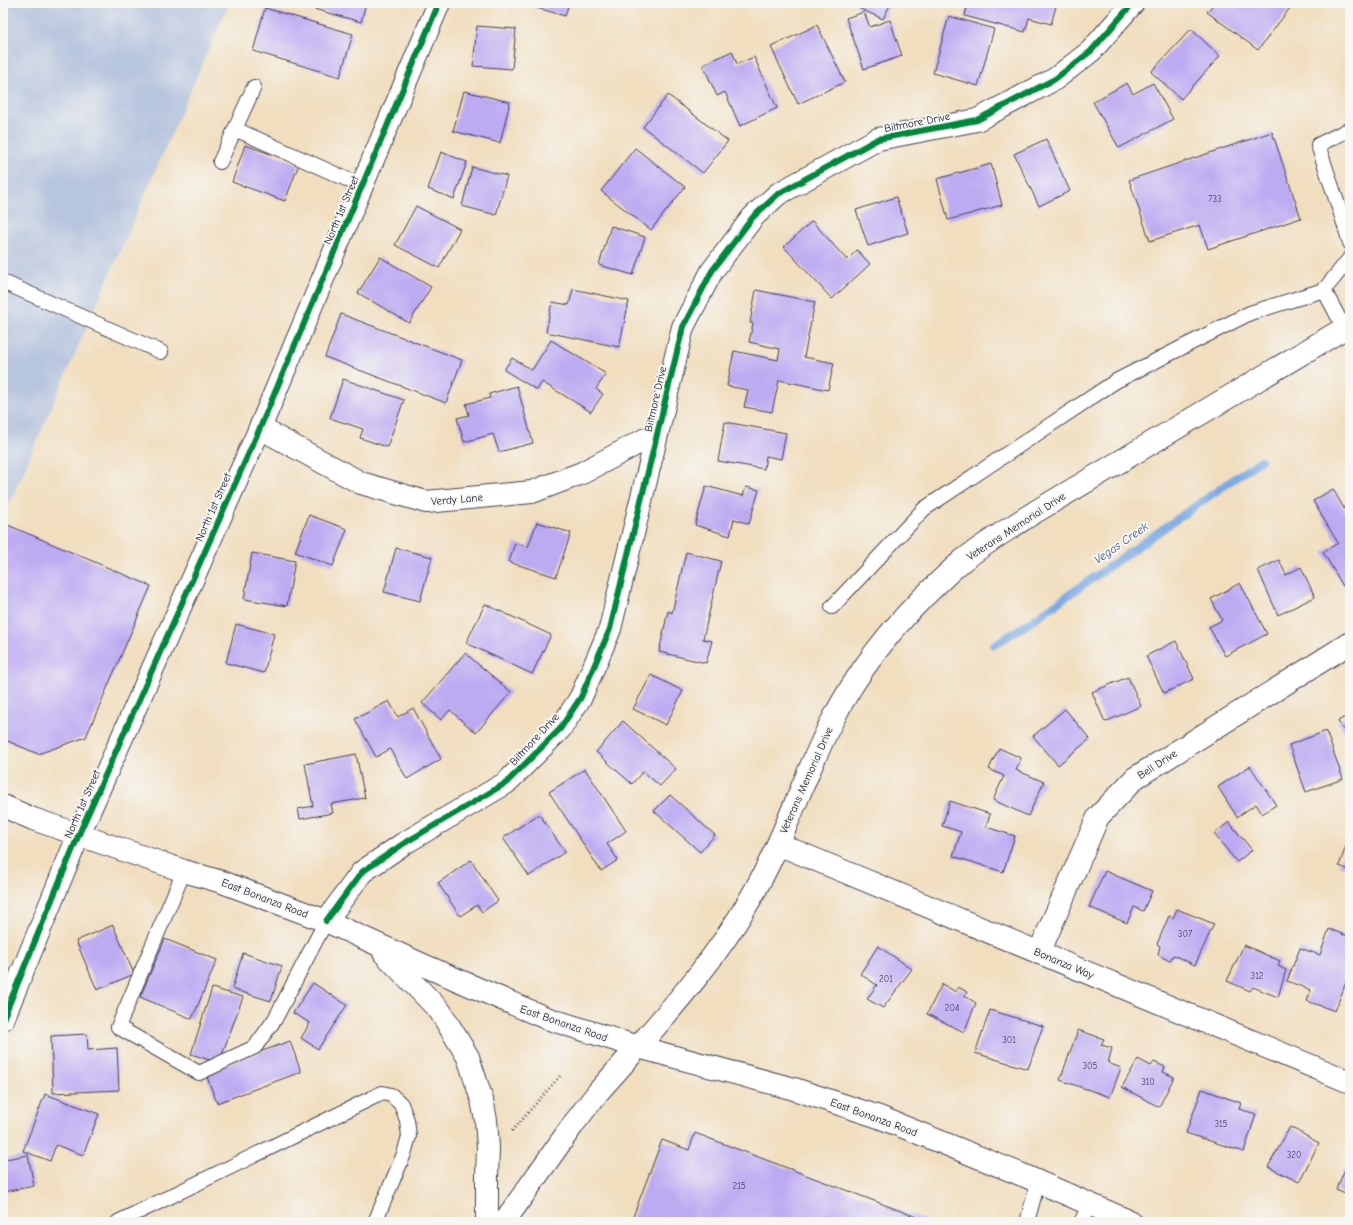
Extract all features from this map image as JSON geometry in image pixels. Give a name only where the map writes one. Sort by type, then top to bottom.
[{"type":"street","name":"North 1st Street","points":[[3,1019],[80,834],[260,428],[439,3]]},
{"type":"street","name":"Biltmore Drive","points":[[326,921],[362,872],[404,844],[506,783],[560,729],[581,697],[610,629],[683,328],[712,271],[753,217],[778,194],[878,139],[977,120],[1055,79],[1091,51],[1133,3]]},
{"type":"street","name":"Veterans Memorial Drive","points":[[504,1222],[574,1122],[675,1004],[731,931],[762,878],[814,758],[847,694],[866,665],[895,627],[923,597],[960,562],[996,536],[1347,327]]},
{"type":"street","name":"Verdy Lane","points":[[260,428],[361,483],[426,502],[532,492],[582,473],[657,433]]},
{"type":"street","name":"Bell Drive","points":[[1039,953],[1098,817],[1135,778],[1350,643]]},
{"type":"street","name":"East Bonanza Road","points":[[3,806],[33,819],[184,871],[222,882],[326,921],[376,945],[546,1018],[638,1048],[702,1063],[787,1087],[858,1110],[1038,1182],[1086,1213],[1131,1222]]},
{"type":"street","name":"Bonanza Way","points":[[778,844],[1350,1082]]},
{"type":"street","points":[[376,945],[440,1010],[468,1056],[482,1100],[486,1120],[488,1147],[486,1176],[487,1222]]},
{"type":"lane","points":[[220,162],[254,87]]},
{"type":"lane","points":[[1350,128],[1318,145],[1346,216],[1350,243]]},
{"type":"lane","points":[[235,129],[362,186]]},
{"type":"lane","points":[[832,607],[924,509],[1116,380],[1250,313],[1324,290],[1350,258]]},
{"type":"lane","points":[[3,282],[161,352]]},
{"type":"lane","points":[[1324,290],[1347,327]]},
{"type":"lane","points":[[184,871],[118,1027],[199,1073],[256,1047],[275,1019],[326,921]]},
{"type":"lane","points":[[118,1222],[382,1093],[391,1095],[401,1104],[407,1120],[409,1136],[404,1154],[375,1222]]},
{"type":"lane","points":[[1027,1222],[1038,1182]]},
{"type":"path","points":[[508,1136],[560,1076]]},
{"type":"shaded area","points":[[3,3],[229,3],[3,518]]},
{"type":"building","points":[[292,3],[366,3],[361,22]]},
{"type":"building","points":[[520,3],[569,3],[565,16]]},
{"type":"building","points":[[858,3],[891,3],[883,19],[856,7]]},
{"type":"building","points":[[968,3],[1057,3],[1051,24],[1029,18],[1025,32],[965,16]]},
{"type":"building","points":[[1214,3],[1283,3],[1290,8],[1258,50],[1207,12]]},
{"type":"building","points":[[265,8],[353,34],[340,77],[253,51]]},
{"type":"building","points":[[864,12],[870,27],[890,20],[902,56],[864,69],[846,18]]},
{"type":"building","points":[[949,16],[994,29],[978,86],[933,73]]},
{"type":"building","points":[[817,25],[845,82],[798,104],[771,47]]},
{"type":"building","points":[[477,26],[516,29],[512,69],[473,66]]},
{"type":"building","points":[[1191,29],[1220,56],[1181,99],[1151,72]]},
{"type":"building","points":[[732,51],[737,64],[754,57],[777,108],[740,126],[725,92],[717,96],[703,65]]},
{"type":"building","points":[[1127,83],[1133,94],[1153,83],[1173,119],[1119,148],[1093,102]]},
{"type":"building","points":[[464,91],[510,102],[500,143],[453,131]]},
{"type":"building","points":[[668,95],[728,141],[703,173],[643,127]]},
{"type":"building","points":[[1272,132],[1301,218],[1208,249],[1200,225],[1150,241],[1129,180]]},
{"type":"building","points":[[1046,139],[1070,191],[1039,206],[1014,154]]},
{"type":"building","points":[[245,145],[299,164],[285,201],[232,182]]},
{"type":"building","points":[[635,148],[685,187],[651,230],[601,191]]},
{"type":"building","points":[[441,152],[467,162],[454,199],[428,189]]},
{"type":"building","points":[[991,164],[1002,205],[948,220],[937,179]]},
{"type":"building","points":[[472,167],[507,176],[496,215],[462,206]]},
{"type":"building","points":[[896,197],[908,233],[868,246],[856,210]]},
{"type":"building","points":[[416,206],[460,229],[439,268],[395,245]]},
{"type":"building","points":[[812,221],[847,260],[857,250],[870,264],[832,299],[784,247]]},
{"type":"building","points":[[611,226],[645,237],[633,275],[599,265]]},
{"type":"building","points":[[380,257],[431,287],[409,323],[358,293]]},
{"type":"building","points":[[573,289],[629,301],[619,347],[546,332],[552,302],[569,305]]},
{"type":"building","points":[[756,290],[815,302],[804,357],[834,363],[828,390],[779,380],[772,412],[744,407],[748,390],[727,386],[734,351],[778,360],[780,349],[749,342],[753,323],[750,323]]},
{"type":"building","points":[[341,314],[462,360],[446,403],[325,357]]},
{"type":"building","points":[[551,340],[606,374],[596,389],[603,394],[591,412],[542,382],[537,390],[504,370],[512,358],[532,370]]},
{"type":"building","points":[[343,379],[404,400],[387,447],[360,438],[363,429],[330,418]]},
{"type":"building","points":[[517,386],[533,443],[499,452],[493,434],[464,442],[457,418],[469,415],[466,404],[490,398],[489,394]]},
{"type":"building","points":[[725,422],[786,433],[781,459],[766,456],[764,469],[718,461]]},
{"type":"building","points":[[706,486],[743,496],[746,487],[759,490],[749,524],[734,519],[730,536],[695,525]]},
{"type":"building","points":[[1333,489],[1350,519],[1350,582],[1343,586],[1323,552],[1338,543],[1313,501]]},
{"type":"building","points":[[309,515],[347,529],[333,566],[295,552]]},
{"type":"building","points":[[537,522],[571,533],[556,577],[509,562],[515,543],[528,547]]},
{"type":"building","points":[[3,523],[151,586],[86,737],[38,754],[3,739]]},
{"type":"building","points":[[396,548],[432,557],[420,601],[384,592]]},
{"type":"building","points":[[686,552],[721,561],[703,639],[712,641],[706,663],[659,652],[668,611],[672,613]]},
{"type":"building","points":[[252,553],[295,561],[287,606],[244,599]]},
{"type":"building","points":[[1279,560],[1286,575],[1301,567],[1315,597],[1278,615],[1258,570]]},
{"type":"building","points":[[1240,583],[1267,634],[1225,656],[1209,627],[1222,620],[1211,599]]},
{"type":"building","points":[[485,604],[551,635],[532,674],[466,643]]},
{"type":"building","points":[[236,624],[274,634],[264,673],[226,663]]},
{"type":"building","points":[[1176,641],[1194,679],[1164,693],[1146,656]]},
{"type":"building","points":[[465,653],[511,692],[476,733],[450,710],[441,720],[422,703]]},
{"type":"building","points":[[651,675],[683,691],[666,725],[633,709]]},
{"type":"building","points":[[1128,677],[1141,706],[1105,722],[1092,692]]},
{"type":"building","points":[[389,701],[398,717],[413,708],[441,759],[407,779],[390,749],[376,757],[355,719]]},
{"type":"building","points":[[1065,709],[1090,739],[1058,765],[1033,736]]},
{"type":"building","points":[[1350,714],[1350,742],[1338,721]]},
{"type":"building","points":[[623,721],[676,769],[660,786],[643,771],[632,784],[596,752]]},
{"type":"building","points":[[1326,731],[1343,779],[1306,792],[1289,745]]},
{"type":"building","points":[[999,748],[1021,758],[1016,770],[1044,782],[1028,816],[993,800],[1004,776],[989,769]]},
{"type":"building","points":[[356,754],[365,798],[331,804],[333,813],[300,819],[298,809],[313,806],[305,764]]},
{"type":"building","points":[[1250,766],[1276,805],[1262,814],[1256,804],[1237,817],[1218,787]]},
{"type":"building","points":[[585,769],[626,831],[607,844],[618,860],[601,871],[549,792]]},
{"type":"building","points":[[670,795],[715,835],[700,852],[654,811]]},
{"type":"building","points":[[950,801],[990,814],[986,827],[1015,836],[1003,872],[953,856],[961,832],[942,826]]},
{"type":"building","points":[[539,814],[565,852],[529,876],[503,838]]},
{"type":"building","points":[[1229,822],[1252,850],[1237,862],[1214,834]]},
{"type":"building","points":[[1346,846],[1350,848],[1350,870],[1339,866]]},
{"type":"building","points":[[471,860],[498,901],[482,912],[477,905],[460,916],[438,883]]},
{"type":"building","points":[[1105,871],[1152,891],[1143,911],[1134,907],[1127,923],[1089,907]]},
{"type":"building","points":[[1177,909],[1214,924],[1195,965],[1173,955],[1170,961],[1158,955],[1160,946],[1157,944],[1169,916],[1173,918]]},
{"type":"building","points":[[113,925],[134,974],[97,990],[76,941]]},
{"type":"building","points":[[1329,929],[1350,937],[1350,972],[1335,1011],[1307,1001],[1311,990],[1287,981],[1300,948],[1320,955]]},
{"type":"building","points":[[165,939],[217,960],[192,1019],[140,997]]},
{"type":"building","points":[[1244,945],[1280,961],[1278,966],[1286,970],[1278,997],[1253,987],[1250,991],[1227,981]]},
{"type":"building","points":[[878,946],[912,969],[883,1008],[867,999],[877,985],[860,974]]},
{"type":"building","points":[[243,953],[282,966],[271,1001],[232,989]]},
{"type":"building","points":[[313,983],[347,1005],[318,1049],[301,1038],[310,1023],[293,1013]]},
{"type":"building","points":[[942,984],[956,992],[958,987],[967,992],[965,996],[976,1003],[964,1032],[927,1014]]},
{"type":"building","points":[[212,988],[243,997],[219,1063],[191,1054]]},
{"type":"building","points":[[990,1010],[1043,1026],[1028,1069],[975,1053]]},
{"type":"building","points":[[1078,1030],[1104,1039],[1101,1045],[1112,1048],[1108,1063],[1121,1068],[1110,1097],[1060,1080]]},
{"type":"building","points":[[87,1034],[88,1050],[117,1048],[119,1090],[53,1093],[51,1036]]},
{"type":"building","points":[[290,1041],[301,1072],[217,1103],[205,1072]]},
{"type":"building","points":[[1138,1059],[1151,1066],[1154,1062],[1165,1067],[1163,1072],[1174,1077],[1159,1107],[1122,1087]]},
{"type":"building","points":[[1202,1089],[1241,1103],[1239,1109],[1256,1114],[1244,1152],[1186,1133]]},
{"type":"building","points":[[45,1094],[99,1114],[83,1155],[56,1145],[50,1161],[23,1151]]},
{"type":"building","points":[[1290,1127],[1319,1143],[1299,1182],[1268,1167]]},
{"type":"building","points":[[695,1133],[930,1222],[631,1222],[662,1140],[689,1150]]},
{"type":"building","points":[[3,1149],[6,1159],[28,1155],[34,1186],[3,1192]]},
{"type":"building","points":[[1349,1160],[1350,1161],[1350,1196],[1336,1190]]},
{"type":"waterway","name":"Vegas Creek","points":[[994,645],[1026,625],[1261,460]]},
{"type":"cycle path","points":[[3,1019],[79,834],[260,428],[439,3]]},
{"type":"cycle path","points":[[326,921],[362,872],[403,844],[506,783],[560,729],[581,697],[610,629],[683,327],[712,271],[753,217],[778,194],[878,139],[977,120],[1055,79],[1091,51],[1133,3]]}]
